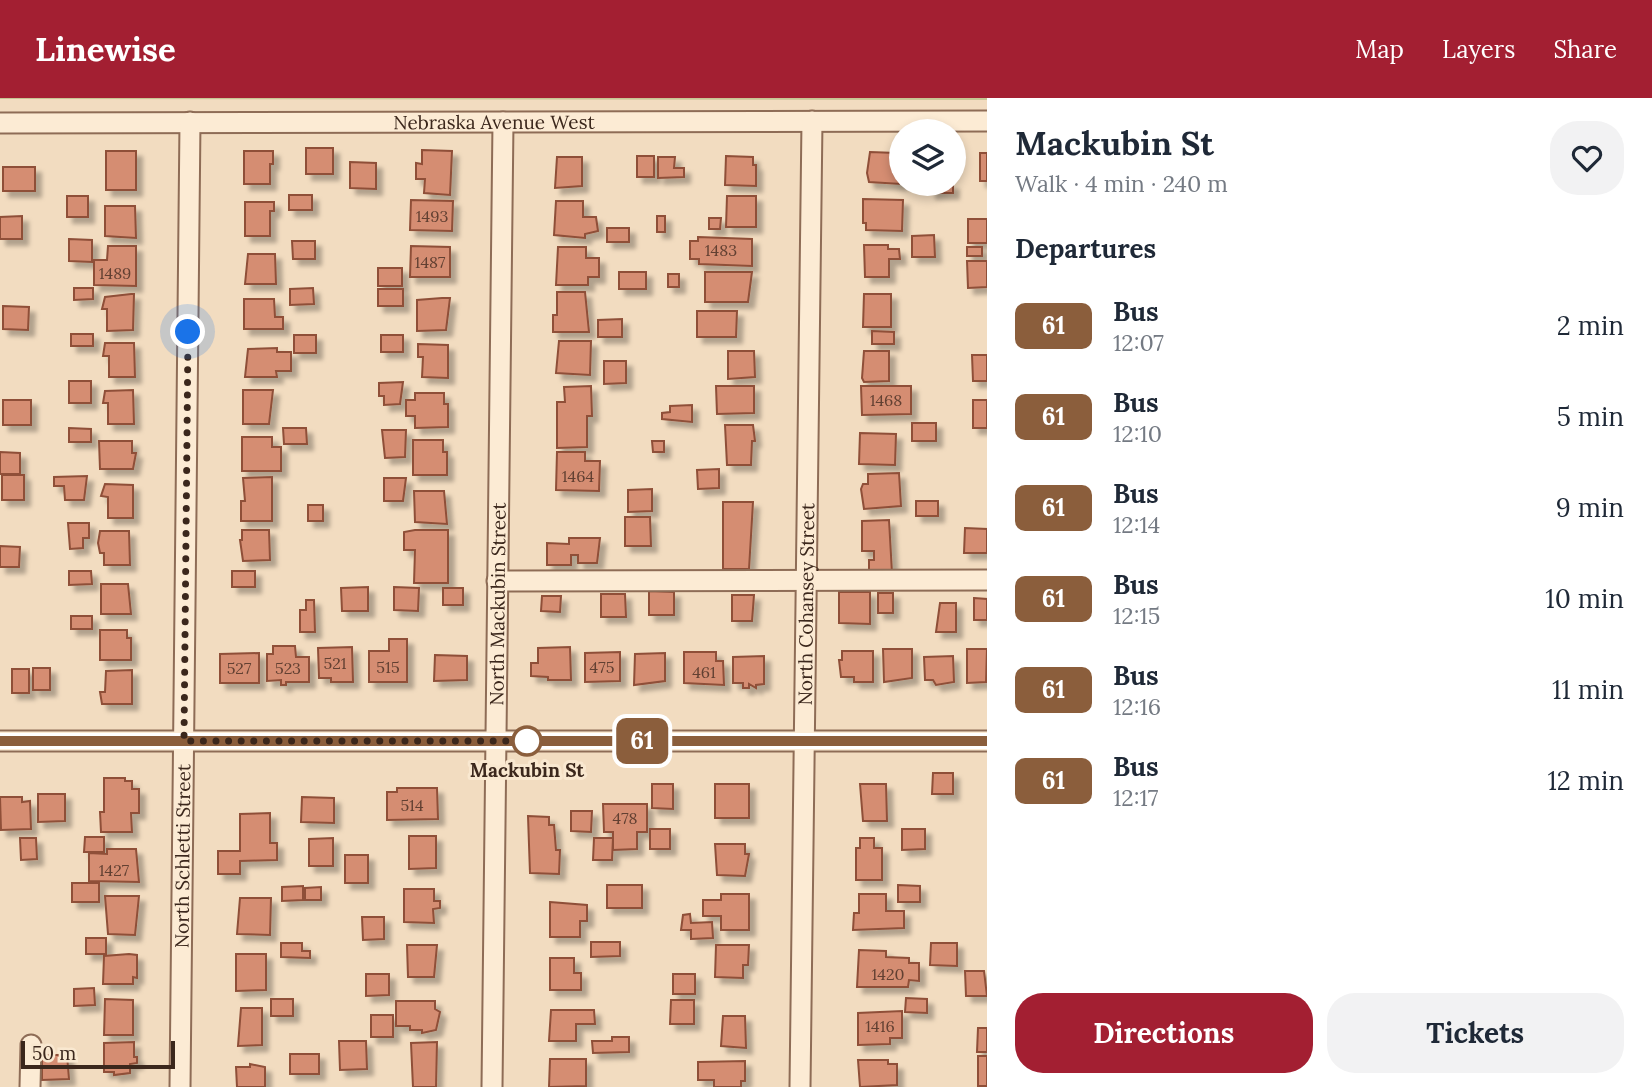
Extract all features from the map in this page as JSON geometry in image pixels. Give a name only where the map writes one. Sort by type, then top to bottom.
[{"type":"street","name":"North Cohansey Street","points":[[800,1087],[811,121]]},
{"type":"street","name":"Nebraska Avenue West","points":[[0,123],[987,121]]},
{"type":"street","name":"North Schletti Street","points":[[180,1087],[190,122]]},
{"type":"street","name":"North Mackubin Street","points":[[492,1087],[503,122]]},
{"type":"street","points":[[497,581],[987,580]]},
{"type":"street","points":[[0,741],[987,741]]},
{"type":"street","points":[[30,1087],[31,1045]]},
{"type":"shaded area","points":[[987,98],[987,100],[0,99]]},
{"type":"building","points":[[306,148],[333,148],[333,174],[306,174]]},
{"type":"building","points":[[422,150],[452,151],[450,195],[424,193],[425,179],[416,179],[416,163],[422,164]]},
{"type":"building","points":[[106,151],[136,151],[136,190],[106,190]]},
{"type":"building","points":[[244,151],[273,151],[270,184],[244,184]]},
{"type":"building","points":[[870,152],[889,153],[889,183],[869,182],[867,173]]},
{"type":"building","points":[[980,153],[987,153],[987,181],[980,181]]},
{"type":"building","points":[[637,156],[654,156],[654,177],[637,177]]},
{"type":"building","points":[[726,156],[753,157],[753,165],[756,165],[756,186],[725,185]]},
{"type":"building","points":[[557,157],[582,157],[582,186],[555,188]]},
{"type":"building","points":[[658,157],[675,157],[674,168],[684,168],[684,177],[658,178]]},
{"type":"building","points":[[350,162],[376,163],[376,189],[350,188]]},
{"type":"building","points":[[3,167],[35,167],[35,191],[3,191]]},
{"type":"building","points":[[289,195],[312,195],[312,210],[289,210]]},
{"type":"building","points":[[67,196],[88,196],[88,217],[67,217]]},
{"type":"building","points":[[727,196],[756,196],[756,227],[726,227]]},
{"type":"building","points":[[863,199],[903,200],[902,231],[866,230],[866,223],[863,223]]},
{"type":"building","points":[[411,200],[453,201],[452,231],[410,230]]},
{"type":"building","points":[[556,201],[583,201],[583,217],[596,217],[598,231],[585,234],[585,238],[554,235]]},
{"type":"building","points":[[245,202],[274,202],[274,211],[270,211],[270,236],[245,236]]},
{"type":"building","points":[[105,206],[135,206],[136,238],[105,236]]},
{"type":"building","points":[[22,216],[22,239],[0,239],[0,217]]},
{"type":"building","points":[[657,216],[665,216],[665,232],[657,232]]},
{"type":"building","points":[[709,218],[721,218],[720,229],[709,229]]},
{"type":"building","points":[[968,219],[987,219],[987,243],[968,243]]},
{"type":"building","points":[[607,228],[629,228],[629,242],[607,242]]},
{"type":"building","points":[[934,235],[935,257],[912,257],[912,236]]},
{"type":"building","points":[[698,237],[752,239],[752,266],[699,264],[699,259],[690,259],[690,241],[698,241]]},
{"type":"building","points":[[69,239],[92,240],[92,262],[69,261]]},
{"type":"building","points":[[292,241],[315,241],[315,259],[293,259]]},
{"type":"building","points":[[864,245],[888,245],[888,249],[899,249],[900,259],[889,259],[889,277],[865,277]]},
{"type":"building","points":[[108,246],[136,246],[136,286],[94,285],[94,260],[107,260]]},
{"type":"building","points":[[411,246],[450,247],[450,277],[410,277]]},
{"type":"building","points":[[558,247],[586,247],[586,258],[599,258],[599,277],[588,277],[588,285],[556,285]]},
{"type":"building","points":[[967,247],[982,247],[982,256],[967,256]]},
{"type":"building","points":[[248,254],[275,254],[276,284],[245,284]]},
{"type":"building","points":[[967,261],[987,261],[987,287],[968,288]]},
{"type":"building","points":[[378,268],[402,268],[402,286],[378,286]]},
{"type":"building","points":[[619,272],[646,272],[646,289],[619,289]]},
{"type":"building","points":[[705,272],[752,272],[748,302],[705,302]]},
{"type":"building","points":[[668,274],[679,274],[679,287],[668,287]]},
{"type":"building","points":[[74,288],[93,288],[93,299],[74,300]]},
{"type":"building","points":[[313,288],[314,304],[290,305],[290,289]]},
{"type":"building","points":[[378,289],[403,289],[403,306],[378,306]]},
{"type":"building","points":[[557,292],[585,292],[589,332],[553,332],[553,315],[557,315]]},
{"type":"building","points":[[134,294],[133,330],[107,331],[107,309],[102,309],[105,297]]},
{"type":"building","points":[[864,294],[891,294],[891,327],[863,327]]},
{"type":"building","points":[[450,298],[446,330],[417,331],[417,300]]},
{"type":"building","points":[[244,299],[274,299],[275,317],[283,317],[283,329],[244,329]]},
{"type":"building","points":[[3,306],[29,307],[28,330],[3,329]]},
{"type":"building","points":[[697,311],[737,311],[736,337],[697,337]]},
{"type":"building","points":[[622,319],[622,337],[598,337],[598,320]]},
{"type":"building","points":[[872,331],[894,332],[894,344],[872,344]]},
{"type":"building","points":[[71,334],[93,334],[93,346],[71,346]]},
{"type":"building","points":[[294,335],[316,335],[316,353],[294,353]]},
{"type":"building","points":[[381,335],[403,335],[403,352],[381,352]]},
{"type":"building","points":[[559,341],[591,341],[590,375],[556,373]]},
{"type":"building","points":[[105,343],[134,343],[135,377],[109,377],[109,356],[103,356]]},
{"type":"building","points":[[418,344],[448,345],[448,378],[422,377],[423,357],[418,357]]},
{"type":"building","points":[[277,348],[277,352],[291,352],[291,371],[276,371],[277,377],[245,377],[248,349]]},
{"type":"building","points":[[728,351],[754,351],[755,377],[728,379]]},
{"type":"building","points":[[864,351],[889,351],[889,381],[864,382]]},
{"type":"building","points":[[972,355],[987,355],[987,381],[973,381]]},
{"type":"building","points":[[604,361],[626,361],[626,383],[604,384]]},
{"type":"building","points":[[69,381],[91,381],[91,403],[69,403]]},
{"type":"building","points":[[403,382],[400,404],[384,405],[384,396],[379,396],[379,383]]},
{"type":"building","points":[[591,386],[592,416],[587,416],[587,447],[557,448],[557,402],[565,402],[564,387]]},
{"type":"building","points":[[716,386],[754,386],[754,413],[717,414]]},
{"type":"building","points":[[861,386],[911,386],[911,414],[862,415]]},
{"type":"building","points":[[133,390],[134,424],[108,424],[108,403],[103,403],[105,391]]},
{"type":"building","points":[[243,390],[273,390],[269,424],[243,424]]},
{"type":"building","points":[[415,393],[444,393],[444,404],[448,404],[448,427],[415,428],[415,416],[406,416],[406,400],[415,400]]},
{"type":"building","points":[[3,400],[31,400],[31,425],[3,425]]},
{"type":"building","points":[[973,400],[987,400],[987,428],[973,428]]},
{"type":"building","points":[[692,405],[692,422],[662,419],[662,413],[670,412],[670,406]]},
{"type":"building","points":[[912,423],[936,423],[936,441],[912,441]]},
{"type":"building","points":[[725,425],[753,425],[755,441],[752,441],[751,465],[727,465]]},
{"type":"building","points":[[69,428],[91,429],[91,442],[69,442]]},
{"type":"building","points":[[283,428],[306,428],[307,444],[284,444]]},
{"type":"building","points":[[382,430],[406,430],[405,457],[385,458]]},
{"type":"building","points":[[860,433],[896,434],[895,465],[859,464]]},
{"type":"building","points":[[242,437],[272,437],[272,447],[281,447],[281,471],[242,471]]},
{"type":"building","points":[[413,440],[443,440],[443,452],[447,452],[447,475],[413,475]]},
{"type":"building","points":[[99,441],[132,441],[132,453],[136,453],[133,469],[100,469]]},
{"type":"building","points":[[652,441],[664,441],[664,452],[653,452]]},
{"type":"building","points":[[0,452],[20,453],[20,474],[0,474]]},
{"type":"building","points":[[557,452],[585,452],[585,461],[600,461],[599,491],[556,490]]},
{"type":"building","points":[[719,469],[719,488],[698,489],[697,470]]},
{"type":"building","points":[[899,473],[901,506],[864,509],[861,489],[863,484],[868,484],[868,474]]},
{"type":"building","points":[[2,475],[24,475],[24,500],[2,500]]},
{"type":"building","points":[[87,476],[84,500],[65,500],[64,486],[54,486],[54,477]]},
{"type":"building","points":[[272,477],[272,521],[241,521],[241,501],[245,501],[243,478]]},
{"type":"building","points":[[384,478],[406,478],[403,501],[384,501]]},
{"type":"building","points":[[105,484],[133,485],[133,518],[108,518],[108,497],[101,496]]},
{"type":"building","points":[[652,489],[652,511],[628,512],[628,490]]},
{"type":"building","points":[[414,491],[444,491],[447,524],[415,522]]},
{"type":"building","points":[[916,501],[938,501],[938,516],[916,516]]},
{"type":"building","points":[[723,502],[753,502],[749,569],[723,569]]},
{"type":"building","points":[[308,505],[323,505],[323,521],[308,521]]},
{"type":"building","points":[[625,517],[650,517],[651,546],[625,546]]},
{"type":"building","points":[[889,520],[892,573],[869,573],[869,560],[874,560],[874,551],[862,551],[862,521]]},
{"type":"building","points":[[68,523],[89,523],[89,538],[83,538],[83,548],[70,549]]},
{"type":"building","points":[[965,528],[987,529],[987,553],[964,553]]},
{"type":"building","points":[[242,530],[269,530],[270,560],[243,561],[240,540]]},
{"type":"building","points":[[448,530],[448,583],[414,583],[415,550],[404,550],[404,532]]},
{"type":"building","points":[[100,531],[129,531],[130,565],[104,565],[104,553],[100,553],[98,543]]},
{"type":"building","points":[[569,538],[600,538],[597,563],[578,563],[578,555],[571,555],[571,565],[547,565],[547,543],[569,544]]},
{"type":"building","points":[[0,546],[20,547],[19,567],[0,567]]},
{"type":"building","points":[[69,571],[91,571],[92,584],[69,585]]},
{"type":"building","points":[[232,571],[255,571],[255,587],[232,587]]},
{"type":"building","points":[[101,584],[128,584],[131,614],[101,614]]},
{"type":"building","points":[[368,587],[368,611],[342,611],[341,588]]},
{"type":"building","points":[[394,587],[419,588],[418,611],[394,610]]},
{"type":"building","points":[[443,588],[463,588],[463,605],[443,605]]},
{"type":"building","points":[[649,591],[674,592],[674,615],[649,615]]},
{"type":"building","points":[[839,592],[870,592],[870,624],[839,623]]},
{"type":"building","points":[[878,593],[893,593],[893,613],[878,613]]},
{"type":"building","points":[[601,594],[625,594],[626,617],[601,617]]},
{"type":"building","points":[[732,595],[754,595],[752,621],[732,621]]},
{"type":"building","points":[[542,596],[561,596],[560,612],[541,611]]},
{"type":"building","points":[[974,598],[987,599],[987,620],[974,620]]},
{"type":"building","points":[[306,600],[314,600],[315,632],[300,632],[300,610],[306,610]]},
{"type":"building","points":[[940,603],[956,603],[956,632],[936,632]]},
{"type":"building","points":[[71,616],[92,616],[92,629],[71,629]]},
{"type":"building","points":[[100,630],[127,630],[127,638],[131,638],[131,660],[100,660]]},
{"type":"building","points":[[389,639],[407,639],[407,682],[369,682],[369,651],[389,651]]},
{"type":"building","points":[[273,646],[295,646],[296,657],[309,657],[309,682],[286,682],[286,685],[281,685],[281,680],[267,681],[267,654],[273,654]]},
{"type":"building","points":[[352,647],[353,682],[331,682],[331,678],[319,678],[318,648]]},
{"type":"building","points":[[570,647],[571,680],[548,680],[548,677],[531,676],[531,663],[538,663],[538,648]]},
{"type":"building","points":[[883,649],[912,649],[912,678],[884,682]]},
{"type":"building","points":[[967,649],[987,649],[986,682],[967,683]]},
{"type":"building","points":[[842,651],[873,651],[873,682],[854,682],[854,677],[841,677],[839,660],[842,660]]},
{"type":"building","points":[[620,652],[620,681],[585,682],[585,653]]},
{"type":"building","points":[[684,652],[716,652],[716,661],[723,661],[724,685],[684,683]]},
{"type":"building","points":[[259,653],[259,683],[220,683],[220,654]]},
{"type":"building","points":[[665,653],[665,681],[634,685],[635,654]]},
{"type":"building","points":[[435,655],[467,656],[467,680],[434,681]]},
{"type":"building","points":[[764,656],[764,684],[756,685],[756,688],[749,684],[749,688],[743,688],[743,683],[733,683],[733,657]]},
{"type":"building","points":[[953,656],[954,682],[936,685],[933,680],[925,680],[924,657]]},
{"type":"building","points":[[33,668],[50,668],[50,690],[33,690]]},
{"type":"building","points":[[12,669],[29,669],[29,693],[12,693]]},
{"type":"building","points":[[132,670],[132,704],[102,704],[100,692],[105,692],[106,671]]},
{"type":"building","points":[[933,773],[953,773],[953,794],[932,794]]},
{"type":"building","points":[[104,778],[125,778],[125,781],[132,781],[132,789],[139,789],[139,813],[131,813],[132,832],[101,832],[100,812],[104,812]]},
{"type":"building","points":[[652,784],[673,784],[673,809],[652,808]]},
{"type":"building","points":[[715,784],[749,784],[749,818],[715,818]]},
{"type":"building","points":[[860,784],[886,784],[887,821],[863,821]]},
{"type":"building","points":[[397,788],[437,788],[438,819],[387,820],[387,792],[397,792]]},
{"type":"building","points":[[38,794],[65,794],[65,821],[38,822]]},
{"type":"building","points":[[0,797],[22,797],[22,802],[30,801],[31,829],[1,830]]},
{"type":"building","points":[[302,797],[334,798],[334,823],[301,822]]},
{"type":"building","points":[[603,804],[647,804],[647,832],[637,832],[637,849],[613,850],[613,832],[604,832]]},
{"type":"building","points":[[571,811],[592,811],[591,832],[571,831]]},
{"type":"building","points":[[270,813],[270,843],[277,843],[277,860],[240,861],[240,874],[218,874],[218,851],[240,851],[240,814]]},
{"type":"building","points":[[528,816],[549,817],[549,825],[554,825],[556,850],[560,850],[559,874],[530,873]]},
{"type":"building","points":[[650,829],[670,829],[670,849],[650,849]]},
{"type":"building","points":[[902,829],[925,829],[925,849],[902,850]]},
{"type":"building","points":[[409,836],[436,836],[436,868],[409,869]]},
{"type":"building","points":[[85,837],[104,837],[104,852],[84,852]]},
{"type":"building","points":[[20,838],[36,838],[37,859],[21,860]]},
{"type":"building","points":[[333,838],[333,866],[309,866],[309,839]]},
{"type":"building","points":[[594,838],[613,838],[612,860],[593,860]]},
{"type":"building","points":[[860,838],[874,838],[874,848],[882,848],[882,880],[856,880],[856,848],[860,848]]},
{"type":"building","points":[[715,844],[745,844],[745,854],[749,854],[745,876],[717,875]]},
{"type":"building","points":[[107,849],[136,849],[139,882],[89,881],[89,853],[107,854]]},
{"type":"building","points":[[345,855],[368,855],[368,883],[345,883]]},
{"type":"building","points":[[72,883],[99,883],[99,902],[72,902]]},
{"type":"building","points":[[607,885],[642,885],[642,908],[607,908]]},
{"type":"building","points":[[898,885],[920,886],[920,902],[898,902]]},
{"type":"building","points":[[303,886],[303,900],[282,901],[282,887]]},
{"type":"building","points":[[321,887],[321,900],[305,900],[305,888]]},
{"type":"building","points":[[404,889],[434,889],[434,901],[440,901],[440,908],[433,909],[434,923],[404,922]]},
{"type":"building","points":[[721,894],[749,894],[749,930],[721,930],[721,916],[703,916],[703,900],[721,900]]},
{"type":"building","points":[[859,894],[886,894],[886,911],[904,911],[904,928],[853,930],[854,913],[859,913]]},
{"type":"building","points":[[105,896],[139,896],[135,935],[108,934]]},
{"type":"building","points":[[240,898],[271,898],[270,935],[237,934]]},
{"type":"building","points":[[550,902],[587,905],[587,921],[580,921],[580,937],[550,937]]},
{"type":"building","points":[[690,914],[691,923],[712,922],[713,938],[691,939],[691,930],[681,930],[683,915]]},
{"type":"building","points":[[362,917],[384,917],[384,939],[363,940]]},
{"type":"building","points":[[86,938],[106,938],[106,954],[86,954]]},
{"type":"building","points":[[591,942],[620,942],[620,956],[591,957]]},
{"type":"building","points":[[281,943],[302,943],[302,951],[310,951],[310,958],[281,957]]},
{"type":"building","points":[[931,943],[957,943],[957,966],[930,965]]},
{"type":"building","points":[[407,945],[437,945],[434,977],[408,977]]},
{"type":"building","points":[[716,945],[749,945],[748,965],[743,965],[743,978],[715,977]]},
{"type":"building","points":[[859,950],[886,951],[886,957],[909,958],[909,963],[919,963],[919,981],[909,980],[908,987],[857,987]]},
{"type":"building","points":[[236,954],[266,954],[266,990],[236,991]]},
{"type":"building","points":[[137,955],[137,978],[133,977],[133,984],[103,984],[104,956]]},
{"type":"building","points":[[550,958],[574,958],[574,973],[581,973],[581,990],[550,990]]},
{"type":"building","points":[[965,971],[984,971],[987,996],[966,996]]},
{"type":"building","points":[[366,974],[389,974],[389,995],[366,996]]},
{"type":"building","points":[[673,974],[695,974],[695,994],[673,994]]},
{"type":"building","points":[[94,988],[95,1005],[74,1006],[74,989]]},
{"type":"building","points":[[906,998],[927,999],[927,1013],[905,1012]]},
{"type":"building","points":[[105,999],[133,1000],[133,1035],[104,1035]]},
{"type":"building","points":[[271,999],[293,999],[293,1016],[271,1016]]},
{"type":"building","points":[[671,1000],[694,1000],[694,1024],[670,1024]]},
{"type":"building","points":[[396,1001],[435,1001],[435,1009],[440,1012],[436,1030],[422,1033],[422,1030],[410,1030],[410,1026],[396,1026]]},
{"type":"building","points":[[241,1008],[262,1008],[262,1045],[238,1046]]},
{"type":"building","points":[[551,1010],[594,1010],[595,1024],[576,1024],[576,1041],[549,1041]]},
{"type":"building","points":[[902,1011],[902,1038],[890,1038],[890,1044],[858,1045],[858,1013]]},
{"type":"building","points":[[371,1015],[393,1015],[393,1037],[371,1037]]},
{"type":"building","points":[[723,1016],[745,1016],[746,1048],[721,1046]]},
{"type":"building","points":[[978,1028],[987,1028],[987,1052],[977,1052]]},
{"type":"building","points":[[612,1037],[629,1037],[629,1052],[593,1053],[592,1041],[612,1041]]},
{"type":"building","points":[[339,1041],[366,1041],[367,1069],[340,1070]]},
{"type":"building","points":[[134,1042],[134,1057],[137,1057],[137,1063],[130,1064],[130,1073],[114,1075],[114,1072],[104,1072],[104,1043]]},
{"type":"building","points":[[437,1042],[436,1087],[413,1087],[411,1043]]},
{"type":"building","points":[[290,1054],[319,1054],[319,1074],[290,1074]]},
{"type":"building","points":[[42,1055],[67,1055],[69,1079],[42,1080]]},
{"type":"building","points":[[978,1056],[987,1056],[987,1086],[978,1086]]},
{"type":"building","points":[[550,1059],[586,1059],[586,1086],[549,1087]]},
{"type":"building","points":[[858,1060],[888,1060],[888,1064],[897,1064],[897,1085],[860,1087]]},
{"type":"building","points":[[745,1061],[745,1081],[741,1081],[741,1087],[714,1087],[714,1080],[698,1080],[698,1062]]},
{"type":"building","points":[[250,1064],[265,1067],[265,1087],[237,1087],[236,1067],[250,1067]]},
{"type":"bus line","name":"61","points":[[0,741],[987,741]]},
{"type":"place","name":"Mackubin St","points":[[527,741]]},
{"type":"route","points":[[188,332],[184,741],[527,741]]}]
